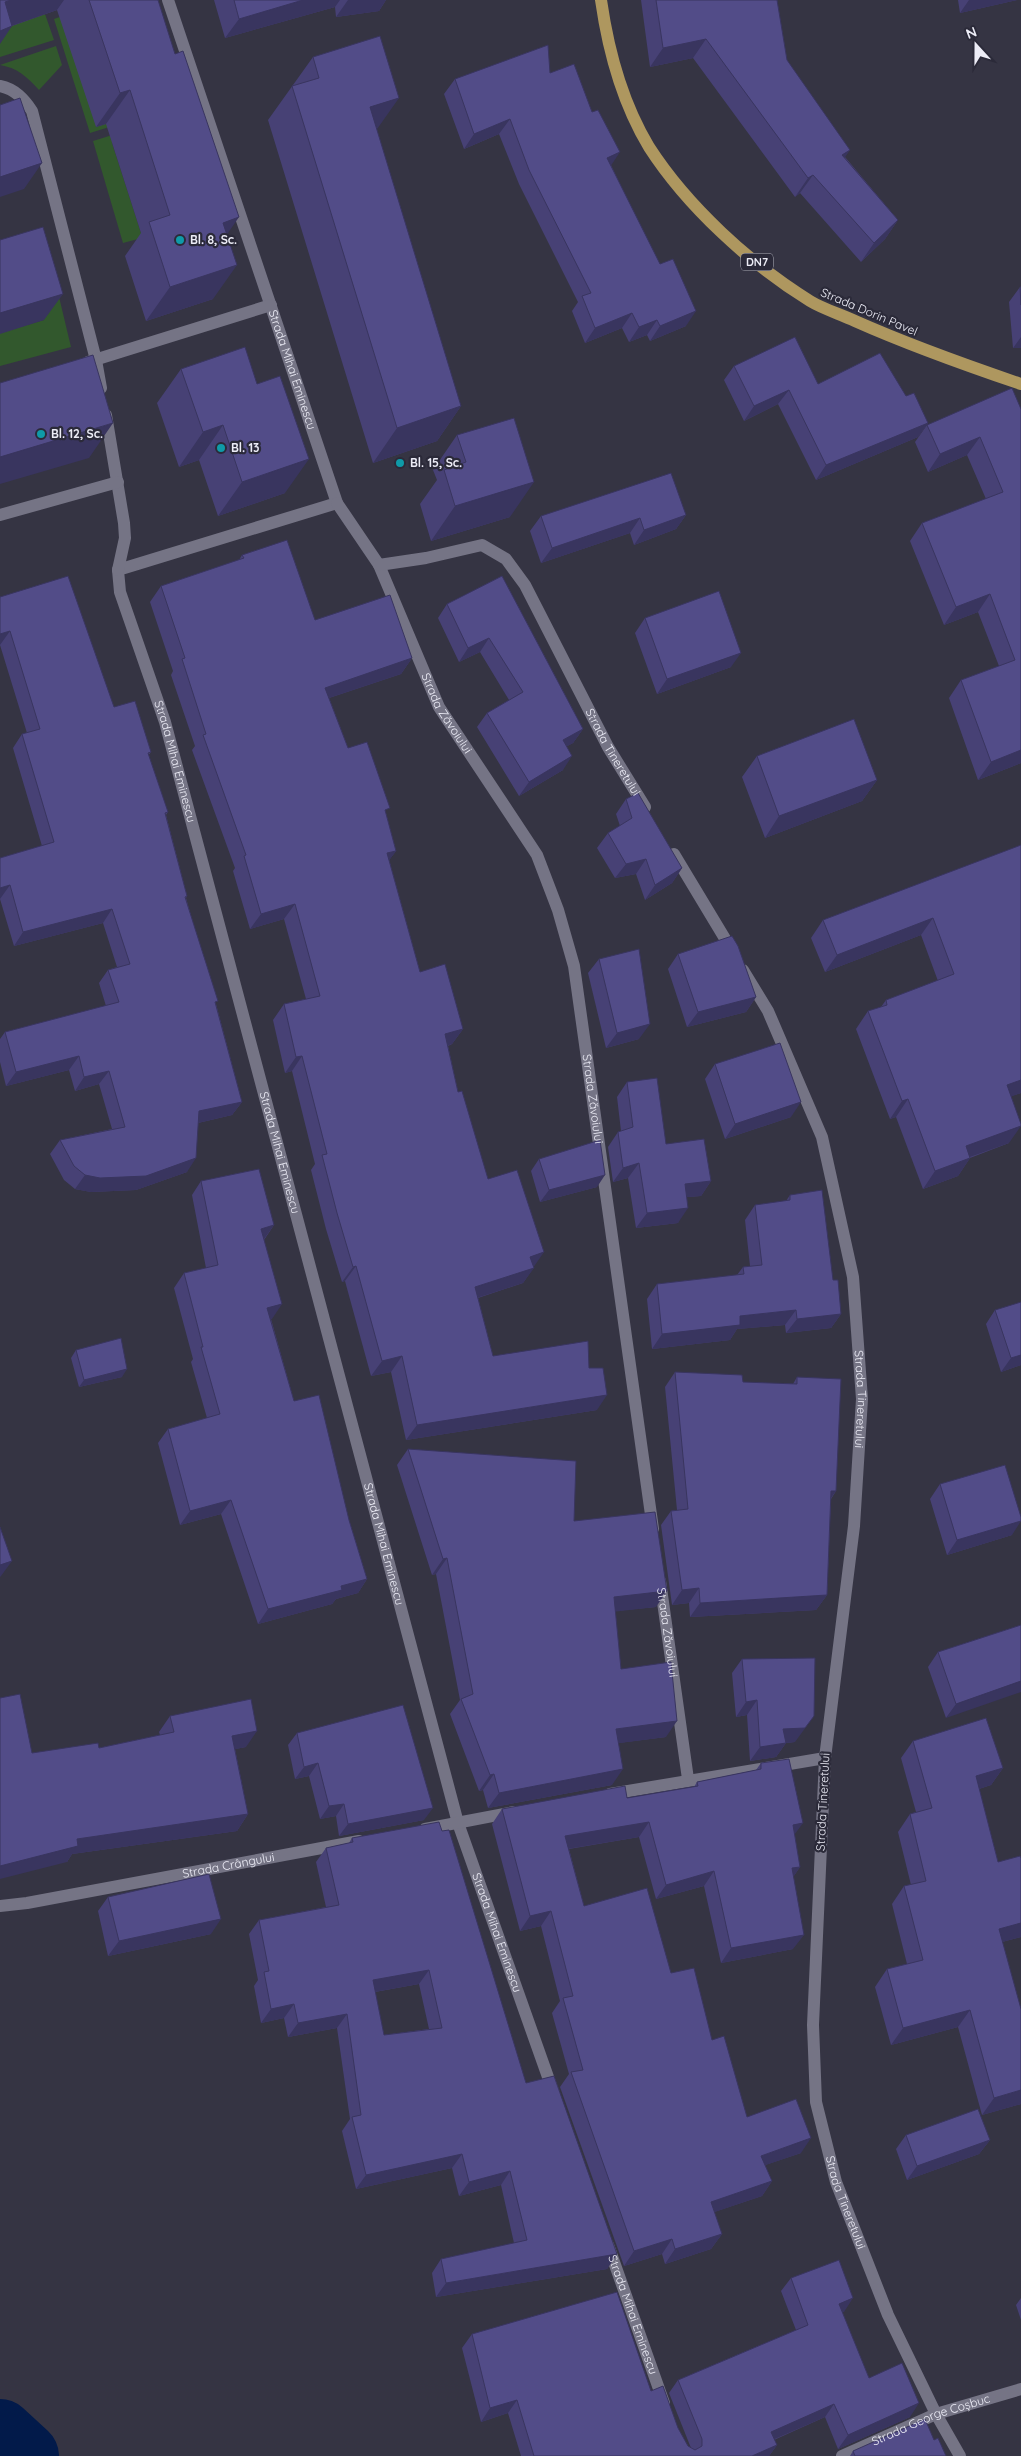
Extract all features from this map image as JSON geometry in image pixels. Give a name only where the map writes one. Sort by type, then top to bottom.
[{"type":"main road","name":"Strada Dorin Pavel","points":[[601,0],[604,22],[616,68],[628,102],[649,146],[674,182],[707,217],[754,260],[810,301],[892,338],[1021,384]]},
{"type":"street","name":"Strada Mihai Eminescu","points":[[168,0],[337,503]]},
{"type":"street","name":"Strada Mihai Eminescu","points":[[0,86],[17,93],[32,111],[96,360],[104,402],[118,482],[125,538],[118,570],[120,592],[165,722],[458,1823],[557,2102]]},
{"type":"street","points":[[78,365],[270,305]]},
{"type":"street","points":[[0,515],[118,482]]},
{"type":"street","points":[[118,570],[337,503]]},
{"type":"street","name":"Strada Zăvoiului","points":[[337,503],[378,565],[440,707],[537,855],[558,910],[574,966],[655,1544]]},
{"type":"street","name":"Strada Tineretului","points":[[378,565],[426,558],[482,545],[506,560],[524,585],[608,747],[652,819]]},
{"type":"street","name":"Strada Tineretului","points":[[667,843],[768,1011],[822,1137],[852,1266],[862,1399],[854,1526],[825,1758],[813,2025],[816,2102],[836,2182],[888,2315],[936,2414],[960,2456]]},
{"type":"street","name":"Strada Zăvoiului","points":[[658,1564],[688,1779]]},
{"type":"street","points":[[602,1796],[688,1779],[825,1758]]},
{"type":"street","points":[[409,1832],[525,1810]]},
{"type":"street","name":"Strada Crângului","points":[[0,1906],[27,1903],[370,1839]]},
{"type":"street","name":"Strada Mihai Eminescu","points":[[603,2233],[670,2419]]},
{"type":"street","name":"Strada George Coșbuc","points":[[842,2456],[936,2414],[1021,2388]]},
{"type":"green space","points":[[74,12],[119,124],[90,133],[54,19]]},
{"type":"green space","points":[[45,14],[54,40],[0,57],[0,29]]},
{"type":"green space","points":[[56,46],[62,65],[39,90],[22,74],[12,68],[0,65]]},
{"type":"green space","points":[[122,132],[112,143],[141,233],[149,236],[123,243],[93,141]]},
{"type":"green space","points":[[44,234],[71,347],[0,366],[0,333],[44,320],[24,254]]},
{"type":"building","points":[[0,0],[11,0],[5,2],[12,26],[0,31]]},
{"type":"building","points":[[89,0],[158,0],[175,54],[183,51],[239,217],[223,223],[237,265],[170,287],[149,222],[170,215],[130,90],[120,93]]},
{"type":"building","points":[[234,0],[303,0],[239,19]]},
{"type":"building","points":[[656,0],[777,0],[787,60],[850,150],[842,155],[898,220],[874,243],[813,175],[808,178],[706,39],[663,48]]},
{"type":"building","points":[[380,36],[399,98],[370,107],[461,406],[397,428],[292,86],[319,78],[313,57]]},
{"type":"building","points":[[548,45],[550,73],[574,64],[592,112],[598,110],[620,152],[607,158],[660,264],[673,259],[696,311],[660,326],[657,320],[639,327],[632,313],[595,328],[582,296],[591,293],[529,170],[510,119],[474,134],[455,79]]},
{"type":"building","points":[[20,98],[42,163],[0,177],[0,105]]},
{"type":"building","points":[[43,227],[63,294],[0,313],[0,240]]},
{"type":"building","points":[[795,337],[818,384],[880,353],[906,396],[914,393],[928,423],[826,465],[789,390],[754,406],[734,366]]},
{"type":"building","points":[[245,347],[257,384],[280,376],[309,459],[242,482],[223,425],[203,432],[181,369]]},
{"type":"building","points":[[93,355],[113,423],[0,457],[0,383]]},
{"type":"building","points":[[1012,388],[1021,409],[1021,750],[991,762],[961,680],[1015,660],[990,594],[956,607],[922,523],[1003,492],[980,437],[940,454],[927,425]]},
{"type":"building","points":[[514,418],[534,482],[455,506],[444,470],[466,462],[457,435]]},
{"type":"building","points":[[671,473],[686,515],[644,530],[640,518],[552,548],[541,516]]},
{"type":"building","points":[[287,540],[315,620],[390,595],[412,658],[325,688],[348,748],[367,742],[390,808],[385,810],[396,851],[387,853],[420,972],[445,964],[463,1029],[445,1034],[458,1092],[462,1091],[488,1179],[517,1170],[544,1252],[530,1257],[534,1268],[475,1287],[493,1356],[588,1341],[589,1368],[603,1368],[607,1395],[417,1425],[402,1356],[382,1361],[356,1266],[353,1267],[337,1213],[322,1155],[327,1154],[302,1056],[296,1057],[284,1004],[320,996],[295,904],[261,914],[244,856],[246,855],[203,735],[206,734],[182,659],[185,658],[161,586],[244,558],[242,555]]},
{"type":"building","points":[[68,576],[114,707],[135,701],[151,752],[148,753],[168,812],[165,813],[187,896],[185,897],[218,1001],[215,1002],[242,1102],[199,1111],[196,1158],[146,1176],[100,1178],[85,1175],[74,1166],[60,1140],[125,1127],[109,1071],[84,1077],[79,1056],[16,1072],[5,1032],[119,1002],[108,970],[130,964],[112,909],[23,932],[10,885],[0,888],[0,858],[54,842],[22,734],[40,729],[10,631],[0,634],[0,597]]},
{"type":"building","points":[[502,576],[583,729],[563,740],[572,756],[529,782],[487,713],[523,692],[489,638],[468,648],[447,604]]},
{"type":"building","points":[[719,591],[741,653],[667,679],[645,618]]},
{"type":"building","points":[[854,719],[877,780],[779,816],[757,756]]},
{"type":"building","points":[[638,793],[682,868],[655,885],[646,859],[626,864],[608,833],[632,818],[626,799]]},
{"type":"building","points":[[1021,845],[1021,1080],[1007,1085],[1021,1126],[966,1146],[970,1158],[935,1171],[908,1099],[902,1101],[868,1011],[887,1005],[886,1000],[954,974],[933,918],[837,955],[823,920]]},
{"type":"building","points":[[732,936],[738,946],[756,997],[698,1012],[678,954]]},
{"type":"building","points":[[639,949],[650,1024],[617,1033],[599,959]]},
{"type":"building","points":[[780,1043],[801,1102],[735,1124],[715,1064]]},
{"type":"building","points":[[657,1078],[666,1144],[704,1139],[711,1181],[685,1184],[688,1208],[647,1213],[639,1163],[623,1168],[618,1132],[633,1127],[627,1082]]},
{"type":"building","points":[[600,1140],[605,1175],[549,1190],[539,1159]]},
{"type":"building","points":[[259,1169],[274,1225],[261,1229],[282,1304],[267,1308],[294,1401],[319,1395],[349,1520],[367,1579],[341,1586],[342,1590],[268,1609],[231,1500],[190,1511],[168,1429],[220,1414],[201,1347],[203,1347],[184,1273],[218,1265],[201,1181]]},
{"type":"building","points":[[822,1190],[833,1280],[838,1280],[841,1314],[797,1319],[796,1310],[740,1316],[740,1325],[662,1334],[657,1284],[744,1274],[743,1267],[762,1265],[755,1205],[790,1200],[790,1195]]},
{"type":"building","points":[[1021,1302],[1021,1355],[1011,1358],[995,1310]]},
{"type":"building","points":[[121,1338],[127,1369],[84,1380],[76,1350]]},
{"type":"building","points":[[675,1372],[742,1375],[743,1382],[797,1384],[797,1377],[841,1379],[836,1491],[831,1491],[827,1595],[700,1603],[699,1588],[682,1590],[671,1511],[688,1509]]},
{"type":"building","points":[[408,1449],[576,1461],[574,1521],[655,1512],[667,1591],[614,1597],[621,1669],[671,1662],[677,1721],[616,1729],[623,1769],[499,1793],[494,1774],[490,1775],[461,1699],[473,1694],[447,1558],[443,1559]]},
{"type":"building","points":[[1005,1465],[1021,1521],[957,1540],[940,1484]]},
{"type":"building","points":[[0,1527],[12,1561],[0,1565]]},
{"type":"building","points":[[1021,1625],[1021,1681],[956,1704],[938,1652]]},
{"type":"building","points":[[815,1658],[814,1716],[805,1728],[783,1729],[786,1743],[760,1747],[757,1700],[746,1702],[742,1659]]},
{"type":"building","points":[[20,1694],[32,1753],[98,1743],[99,1748],[174,1732],[170,1716],[251,1699],[257,1731],[232,1736],[248,1814],[77,1839],[78,1846],[0,1866],[0,1698]]},
{"type":"building","points":[[403,1705],[433,1808],[348,1824],[344,1804],[329,1806],[318,1763],[304,1767],[297,1733]]},
{"type":"building","points":[[986,1718],[1003,1768],[976,1776],[998,1862],[1020,1856],[1021,1858],[1021,1923],[999,1929],[1021,2009],[1021,2090],[994,2098],[970,2010],[903,2028],[887,1969],[923,1960],[904,1886],[926,1881],[910,1814],[932,1808],[913,1741]]},
{"type":"building","points":[[789,1759],[803,1823],[793,1825],[800,1867],[792,1868],[804,1935],[731,1948],[714,1871],[666,1885],[649,1822],[565,1836],[584,1906],[647,1888],[671,1973],[694,1968],[712,2040],[724,2036],[747,2117],[796,2099],[811,2138],[761,2156],[772,2181],[711,2202],[722,2234],[675,2249],[672,2239],[634,2251],[571,2072],[583,2070],[563,1998],[573,1996],[551,1911],[530,1916],[502,1809],[625,1786],[627,1798],[698,1786],[697,1782],[761,1769],[761,1763]]},
{"type":"building","points":[[439,1822],[442,1831],[449,1830],[526,2083],[554,2076],[617,2254],[446,2283],[441,2259],[527,2240],[510,2171],[469,2182],[462,2154],[366,2175],[352,2117],[361,2115],[347,2014],[298,2023],[294,2004],[271,2009],[264,1972],[269,1971],[259,1920],[339,1905],[326,1848],[353,1842],[352,1838]],"holes":[[[429,1970],[442,2028],[384,2035],[373,1980]]]},
{"type":"building","points":[[209,1874],[221,1919],[119,1941],[108,1897]]},
{"type":"building","points":[[978,2109],[990,2140],[917,2166],[906,2135]]},
{"type":"building","points":[[839,2260],[853,2298],[839,2304],[869,2378],[902,2363],[919,2403],[848,2435],[834,2404],[771,2432],[777,2445],[752,2456],[534,2456],[517,2400],[490,2408],[472,2334],[617,2292],[651,2391],[663,2386],[678,2428],[688,2446],[695,2450],[702,2446],[702,2439],[678,2380],[808,2325],[791,2278]]},
{"type":"building","points":[[925,2419],[934,2440],[938,2438],[946,2456],[855,2456],[853,2451]]},
{"type":"waterway","points":[[0,2433],[25,2456]]},
{"type":"place","name":"Bl. 8, Sc.","points":[[180,240]]},
{"type":"place","name":"Bl. 12, Sc.","points":[[41,434]]},
{"type":"place","name":"Bl. 13","points":[[221,448]]},
{"type":"place","name":"Bl. 15, Sc.","points":[[400,463]]}]
